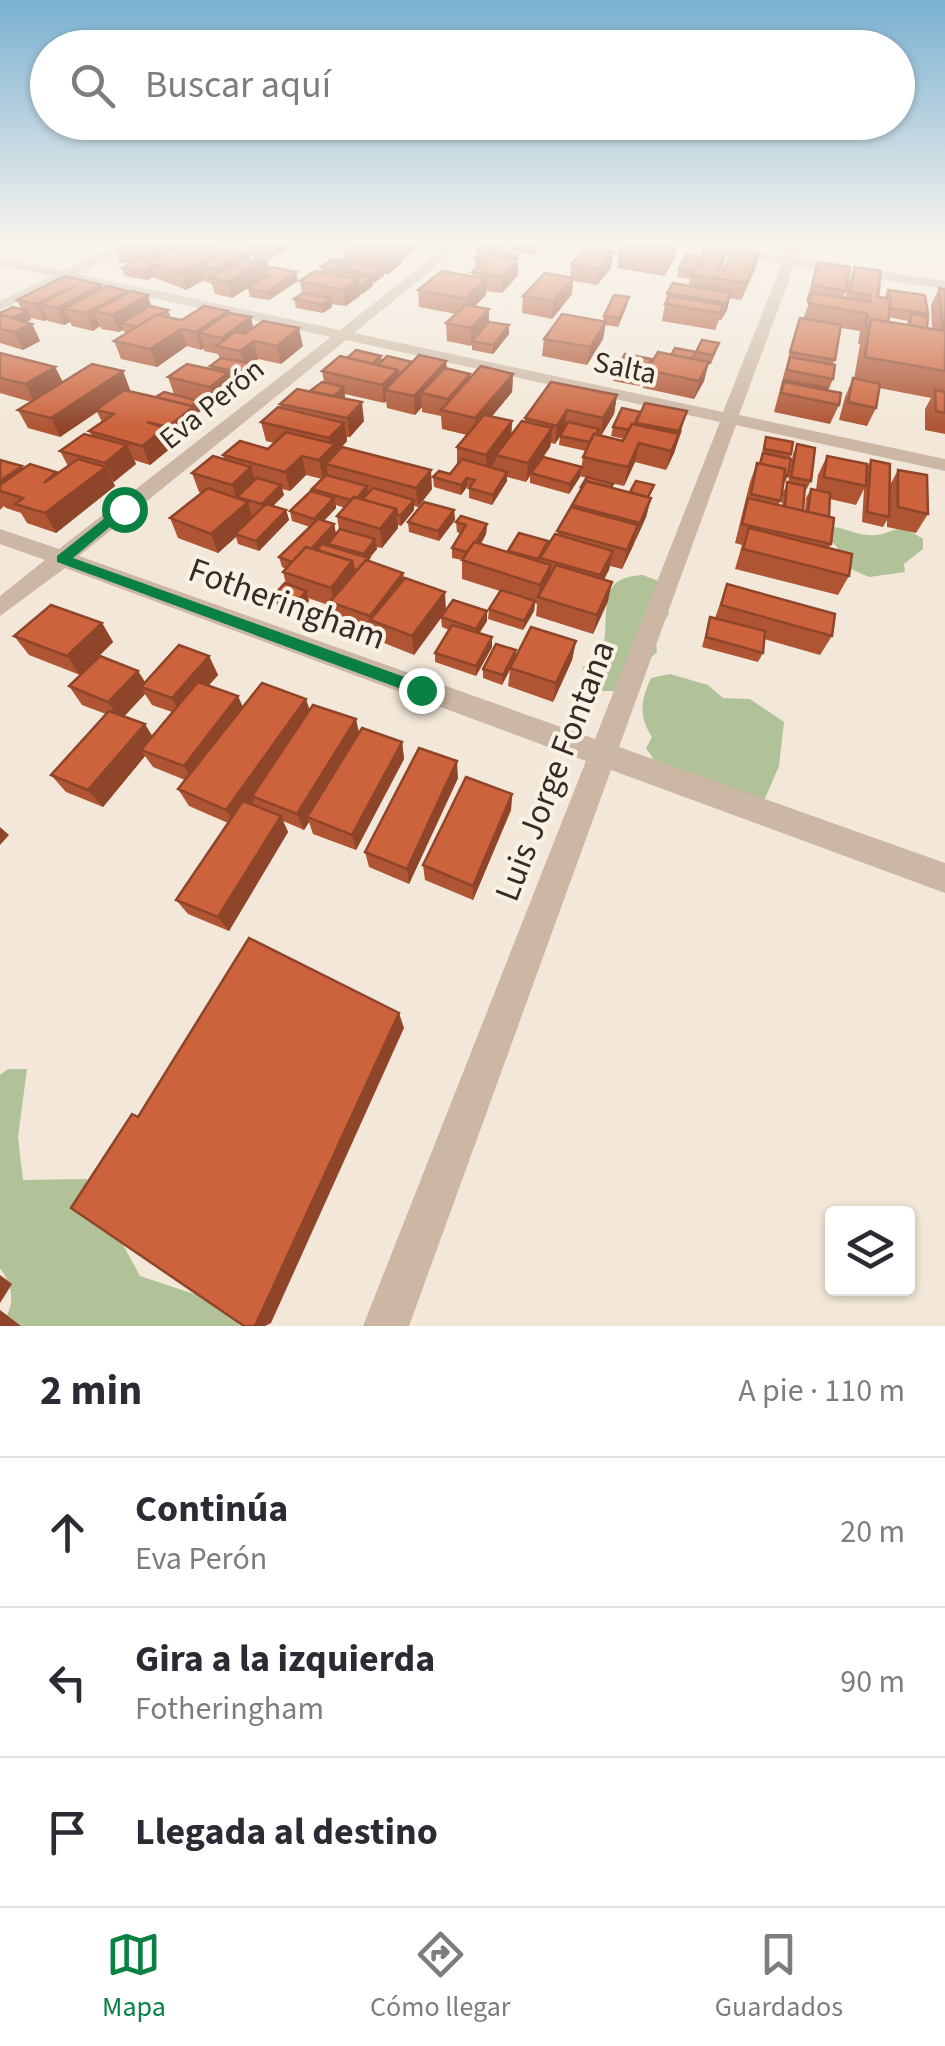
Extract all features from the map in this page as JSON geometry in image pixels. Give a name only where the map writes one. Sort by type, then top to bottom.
[{"type":"street","name":"Salta","points":[[205,305],[945,465]]},
{"type":"street","name":"Eva Perón","points":[[0,608],[380,305]]},
{"type":"street","name":"Luis Jorge Fontana","points":[[386,1326],[772,305]]},
{"type":"street","name":"Fotheringham","points":[[0,536],[945,878]]},
{"type":"green space","points":[[828,528],[867,535],[905,530],[923,539],[923,549],[904,564],[905,572],[869,577],[844,566],[837,547],[827,537]]},
{"type":"green space","points":[[643,575],[658,581],[669,614],[655,635],[657,652],[615,691],[600,691],[584,680],[582,669],[604,640],[609,594],[619,581]]},
{"type":"green space","points":[[670,674],[708,685],[723,698],[750,699],[784,722],[779,766],[763,803],[654,760],[646,748],[652,737],[643,715],[643,701],[651,678]]},
{"type":"green space","points":[[8,1069],[27,1069],[18,1137],[23,1180],[87,1179],[140,1276],[224,1304],[240,1326],[0,1326],[9,1312],[11,1297],[0,1268],[0,1075]]},
{"type":"building","points":[[72,305],[101,305],[86,313],[64,309]]},
{"type":"building","points":[[105,305],[130,305],[112,315],[94,311]]},
{"type":"building","points":[[466,305],[489,309],[471,328],[446,323]]},
{"type":"building","points":[[609,305],[625,305],[619,318],[604,316]]},
{"type":"building","points":[[670,305],[723,305],[720,313]]},
{"type":"building","points":[[819,305],[890,305],[888,322],[871,319],[865,326],[868,314]]},
{"type":"building","points":[[890,305],[927,305],[928,314],[889,308]]},
{"type":"building","points":[[941,305],[945,305],[943,329]]},
{"type":"building","points":[[150,306],[168,310],[137,327],[121,323]]},
{"type":"building","points":[[204,306],[228,311],[196,332],[181,329],[150,349],[114,341],[156,315],[182,320]]},
{"type":"building","points":[[13,307],[27,311],[12,318],[0,315],[0,313]]},
{"type":"building","points":[[229,313],[251,317],[221,338],[199,333]]},
{"type":"building","points":[[562,314],[606,322],[590,347],[544,339]]},
{"type":"building","points":[[911,314],[928,317],[927,328],[910,325]]},
{"type":"building","points":[[0,315],[32,324],[14,332],[0,329]]},
{"type":"building","points":[[800,318],[841,325],[835,360],[790,352]]},
{"type":"building","points":[[871,319],[945,331],[945,371],[865,357]]},
{"type":"building","points":[[263,321],[299,328],[277,346],[254,341],[240,351],[216,346],[235,332],[245,334]]},
{"type":"building","points":[[489,322],[509,325],[493,345],[472,341]]},
{"type":"building","points":[[702,340],[719,343],[713,355],[696,352]]},
{"type":"building","points":[[675,348],[696,352],[692,359],[671,355]]},
{"type":"building","points":[[356,350],[381,356],[372,364],[347,358]]},
{"type":"building","points":[[658,352],[709,362],[699,381],[647,370]]},
{"type":"building","points":[[0,353],[55,367],[25,384],[0,378]]},
{"type":"building","points":[[625,354],[651,359],[641,377],[614,372]]},
{"type":"building","points":[[419,355],[446,361],[414,396],[385,390]]},
{"type":"building","points":[[340,356],[398,370],[382,385],[322,371]]},
{"type":"building","points":[[387,356],[412,362],[399,375],[398,370],[378,365]]},
{"type":"building","points":[[790,357],[835,365],[833,379],[787,370]]},
{"type":"building","points":[[221,358],[254,364],[243,373],[210,366]]},
{"type":"building","points":[[92,364],[123,371],[51,418],[18,410]]},
{"type":"building","points":[[187,364],[228,373],[210,387],[168,377]]},
{"type":"building","points":[[481,366],[513,374],[475,418],[441,410]]},
{"type":"building","points":[[445,368],[470,374],[448,399],[421,393]]},
{"type":"building","points":[[853,378],[880,384],[876,408],[848,402]]},
{"type":"building","points":[[784,380],[827,388],[826,391],[784,382],[781,390]]},
{"type":"building","points":[[322,382],[344,387],[334,396],[310,391]]},
{"type":"building","points":[[551,382],[617,395],[603,418],[567,410],[557,426],[525,418]]},
{"type":"building","points":[[784,382],[841,393],[839,405],[781,393]]},
{"type":"building","points":[[297,389],[362,402],[347,418],[280,404]]},
{"type":"building","points":[[124,390],[194,406],[168,427],[147,422],[165,428],[142,446],[89,431],[114,414],[96,410]]},
{"type":"building","points":[[935,390],[945,392],[945,413],[936,411]]},
{"type":"building","points":[[164,392],[199,401],[192,406],[156,397]]},
{"type":"building","points":[[645,403],[687,411],[679,431],[636,423]]},
{"type":"building","points":[[278,407],[344,423],[329,438],[261,422]]},
{"type":"building","points":[[622,408],[640,412],[629,430],[613,427]]},
{"type":"building","points":[[484,415],[512,421],[486,455],[457,447]]},
{"type":"building","points":[[522,421],[552,428],[528,463],[496,455]]},
{"type":"building","points":[[568,422],[599,429],[590,442],[560,436]]},
{"type":"building","points":[[632,424],[679,434],[671,451],[639,443],[628,467],[583,457],[594,434],[623,441]]},
{"type":"building","points":[[286,432],[335,444],[319,460],[302,456],[285,472],[223,455],[240,441],[268,449]]},
{"type":"building","points":[[84,434],[127,445],[105,463],[60,451]]},
{"type":"building","points":[[766,437],[793,442],[791,454],[764,449]]},
{"type":"building","points":[[797,444],[815,448],[811,481],[791,477]]},
{"type":"building","points":[[342,447],[431,470],[416,488],[326,464]]},
{"type":"building","points":[[763,453],[791,459],[788,476],[785,469],[760,464]]},
{"type":"building","points":[[213,456],[251,467],[232,485],[192,473]]},
{"type":"building","points":[[827,456],[867,464],[866,486],[824,477]]},
{"type":"building","points":[[543,457],[582,467],[570,484],[531,473]]},
{"type":"building","points":[[78,459],[106,467],[45,513],[15,504],[23,498],[0,491],[0,485],[30,464],[56,472],[44,483]]},
{"type":"building","points":[[462,459],[507,472],[493,495],[469,488],[475,480],[467,478],[461,485],[433,477],[439,471],[450,474]]},
{"type":"building","points":[[0,460],[22,466],[0,481]]},
{"type":"building","points":[[871,460],[890,464],[889,517],[867,512]]},
{"type":"building","points":[[757,463],[785,469],[781,501],[751,494]]},
{"type":"building","points":[[898,470],[927,475],[928,514],[898,507]]},
{"type":"building","points":[[326,475],[367,486],[351,500],[312,489]]},
{"type":"building","points":[[587,477],[613,484],[611,487],[586,481],[581,487]]},
{"type":"building","points":[[257,478],[281,485],[262,504],[237,497]]},
{"type":"building","points":[[586,481],[651,498],[640,523],[572,505]]},
{"type":"building","points":[[636,481],[654,485],[648,497],[630,492]]},
{"type":"building","points":[[787,482],[805,486],[803,511],[785,507]]},
{"type":"building","points":[[208,488],[248,502],[211,534],[170,518]]},
{"type":"building","points":[[373,488],[414,500],[400,516],[396,509],[362,500]]},
{"type":"building","points":[[811,489],[830,493],[829,517],[808,512]]},
{"type":"building","points":[[311,491],[334,498],[314,519],[290,511]]},
{"type":"building","points":[[354,497],[396,509],[380,529],[337,516]]},
{"type":"building","points":[[748,498],[834,518],[831,544],[742,524]]},
{"type":"building","points":[[424,502],[454,510],[438,531],[408,522]]},
{"type":"building","points":[[266,504],[286,510],[256,541],[235,534]]},
{"type":"building","points":[[571,507],[638,525],[627,550],[557,531]]},
{"type":"building","points":[[461,516],[487,524],[467,552],[452,548],[466,525],[456,522]]},
{"type":"building","points":[[318,519],[334,524],[311,549],[306,547],[292,562],[279,557]]},
{"type":"building","points":[[749,528],[852,554],[849,576],[743,549]]},
{"type":"building","points":[[340,529],[375,539],[364,554],[328,544]]},
{"type":"building","points":[[519,533],[548,541],[538,559],[508,551]]},
{"type":"building","points":[[555,534],[613,551],[600,575],[540,558]]},
{"type":"building","points":[[474,542],[551,565],[540,585],[462,560]]},
{"type":"building","points":[[322,544],[369,558],[357,570],[352,561],[317,550]]},
{"type":"building","points":[[306,547],[352,561],[331,588],[283,572]]},
{"type":"building","points":[[366,560],[403,573],[370,616],[330,602]]},
{"type":"building","points":[[556,565],[612,582],[597,615],[538,597]]},
{"type":"building","points":[[405,578],[445,592],[412,636],[370,620]]},
{"type":"building","points":[[285,583],[306,591],[295,604],[274,595]]},
{"type":"building","points":[[727,584],[835,614],[832,636],[721,605]]},
{"type":"building","points":[[501,590],[535,601],[524,621],[489,609]]},
{"type":"building","points":[[453,600],[487,611],[476,629],[441,617]]},
{"type":"building","points":[[51,605],[102,623],[67,656],[14,636]]},
{"type":"building","points":[[710,617],[765,631],[763,653],[706,637]]},
{"type":"building","points":[[452,625],[492,637],[476,666],[435,653]]},
{"type":"building","points":[[531,627],[576,641],[556,683],[510,668]]},
{"type":"building","points":[[496,644],[516,650],[503,675],[483,669]]},
{"type":"building","points":[[179,645],[209,656],[172,698],[141,687]]},
{"type":"building","points":[[100,656],[138,671],[108,702],[69,686]]},
{"type":"building","points":[[198,682],[238,696],[184,766],[141,750]]},
{"type":"building","points":[[262,683],[306,699],[226,810],[178,789]]},
{"type":"building","points":[[313,705],[356,719],[297,814],[252,796]]},
{"type":"building","points":[[109,711],[145,724],[88,790],[51,775]]},
{"type":"building","points":[[362,728],[402,742],[352,835],[307,817]]},
{"type":"building","points":[[419,748],[457,761],[407,869],[365,852]]},
{"type":"building","points":[[466,777],[512,794],[473,886],[423,865]]},
{"type":"building","points":[[243,801],[281,816],[218,917],[176,900]]},
{"type":"building","points":[[249,938],[399,1013],[255,1326],[244,1326],[71,1208],[132,1114],[138,1117]]},
{"type":"route","points":[[124,509],[62,559],[421,690]]}]
